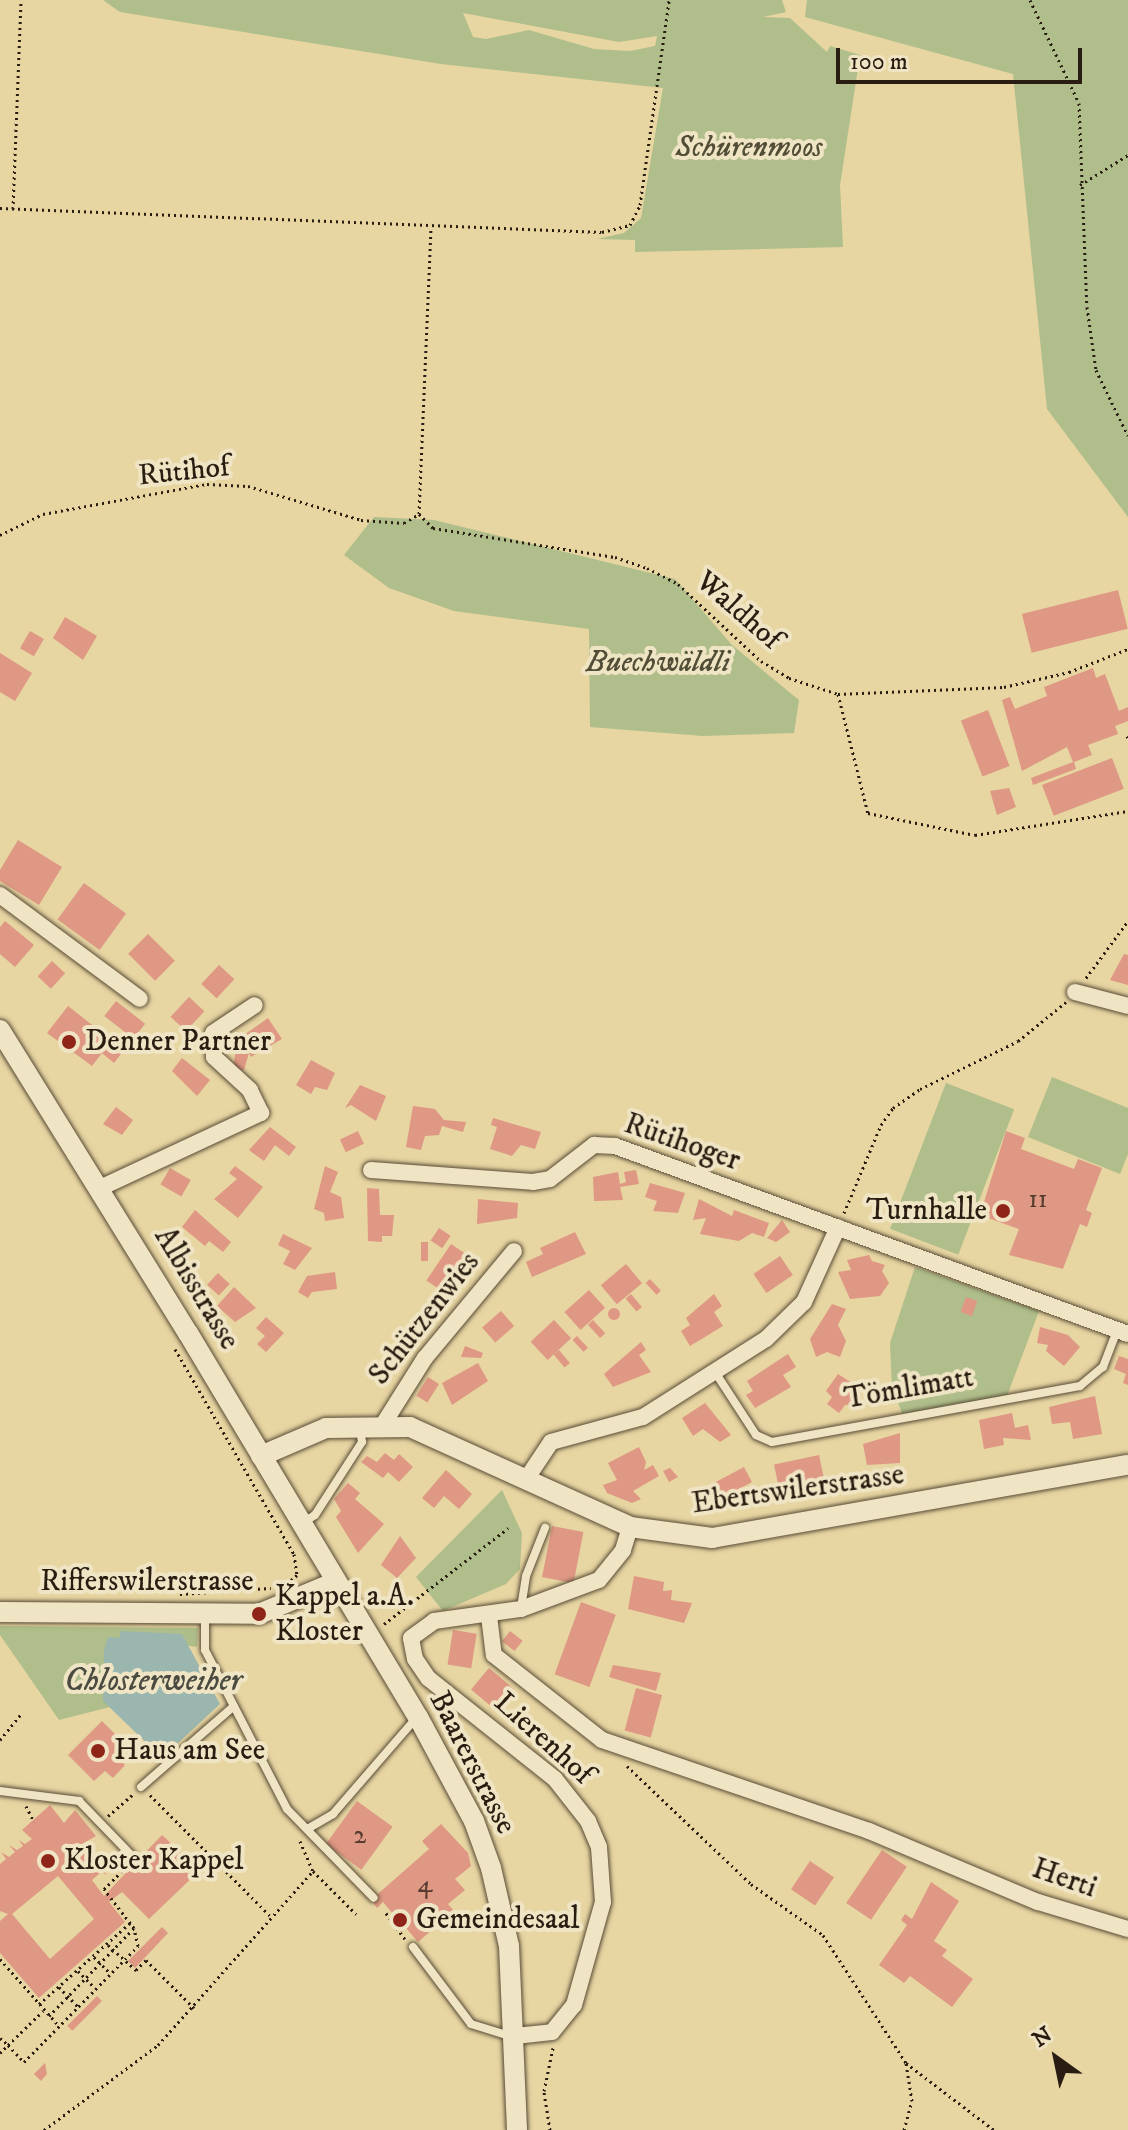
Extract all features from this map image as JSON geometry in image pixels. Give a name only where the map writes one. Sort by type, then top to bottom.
[{"type":"street","points":[[0,895],[140,999]]},
{"type":"street","points":[[1075,992],[1128,1006]]},
{"type":"street","points":[[100,1188],[261,1113],[250,1090],[214,1057],[213,1033],[255,1005]]},
{"type":"street","name":"Albisstrasse","points":[[0,1030],[100,1188],[336,1582]]},
{"type":"street","name":"Rütihoger","points":[[371,1170],[533,1182],[550,1179],[594,1145],[615,1146],[838,1227]]},
{"type":"street","points":[[527,1478],[551,1442],[622,1427],[715,1371],[786,1323],[804,1302],[838,1227]]},
{"type":"street","name":"Tömlimatt","points":[[838,1227],[1122,1332]]},
{"type":"street","name":"Schützenwies","points":[[384,1423],[425,1358],[514,1251]]},
{"type":"street","name":"Ebertswilerstrasse","points":[[261,1456],[326,1428],[384,1423],[438,1436],[630,1527],[686,1537],[734,1536],[1128,1465]]},
{"type":"street","name":"Lierenhof","points":[[552,2032],[574,2005],[597,1934],[603,1902],[599,1847],[588,1821],[555,1779],[428,1678],[411,1649],[415,1632],[434,1621],[489,1616],[521,1609],[599,1580],[623,1550],[630,1527]]},
{"type":"street","name":"Rifferswilerstrasse","points":[[0,1612],[259,1614],[336,1582]]},
{"type":"street","name":"Baarerstrasse","points":[[336,1582],[418,1717],[474,1821],[491,1868],[509,1946],[517,2130]]},
{"type":"street","name":"Lierenhof","points":[[489,1616],[494,1655],[602,1740],[869,1831],[983,1879]]},
{"type":"street","name":"Herti","points":[[983,1879],[1038,1902],[1128,1929]]},
{"type":"street","points":[[515,2036],[552,2032]]},
{"type":"lane","name":"Tömlimatt","points":[[715,1371],[756,1435],[772,1442],[1080,1386],[1103,1367],[1122,1332]]},
{"type":"lane","name":"Schützenwies","points":[[301,1524],[315,1515],[362,1442],[359,1425]]},
{"type":"lane","points":[[521,1609],[526,1576],[545,1528]]},
{"type":"lane","points":[[205,1613],[205,1650],[287,1809],[328,1855],[356,1875],[374,1898]]},
{"type":"lane","points":[[141,1787],[234,1706]]},
{"type":"lane","points":[[304,1826],[333,1814],[418,1717]]},
{"type":"lane","points":[[0,1791],[25,1798],[69,1797],[101,1822],[135,1859]]},
{"type":"lane","points":[[413,1947],[471,2024],[515,2036]]},
{"type":"path","points":[[13,209],[21,0]]},
{"type":"path","points":[[0,208],[602,232],[630,225],[640,205],[669,0]]},
{"type":"path","points":[[1030,0],[1079,103],[1080,185],[1096,370],[1128,436]]},
{"type":"path","points":[[1080,185],[1128,155]]},
{"type":"path","points":[[419,514],[431,227]]},
{"type":"path","name":"Rütihof","points":[[0,535],[43,514],[207,484],[248,486],[361,520],[404,523],[419,514]]},
{"type":"path","name":"Waldhof","points":[[419,514],[433,528],[615,557],[647,568],[678,584],[761,661],[789,678],[838,694],[1004,687],[1069,672],[1128,649]]},
{"type":"path","points":[[838,694],[868,813],[975,835],[1128,811]]},
{"type":"path","points":[[838,1227],[881,1125],[893,1108],[920,1089],[1018,1041],[1075,992],[1128,921]]},
{"type":"path","points":[[197,1591],[254,1591],[297,1575],[294,1554],[239,1463]]},
{"type":"path","points":[[381,1626],[508,1528]]},
{"type":"path","points":[[0,1740],[21,1714]]},
{"type":"path","points":[[622,1761],[751,1884],[823,1935],[906,2063],[994,2130]]},
{"type":"path","points":[[101,1822],[141,1787],[271,1917]]},
{"type":"path","points":[[25,1798],[34,1822]]},
{"type":"path","points":[[304,1826],[296,1832],[313,1871],[356,1914]]},
{"type":"path","points":[[0,2038],[24,2062],[138,1946],[134,1928],[104,1889],[135,1859]]},
{"type":"path","points":[[44,2130],[146,2056],[194,2008],[313,1871]]},
{"type":"path","points":[[386,1913],[413,1947]]},
{"type":"path","points":[[39,2004],[130,1923]]},
{"type":"path","points":[[49,2016],[134,1928]]},
{"type":"path","points":[[108,1944],[136,1970],[146,1960],[194,2008]]},
{"type":"path","points":[[94,1957],[110,1973]]},
{"type":"path","points":[[1,1962],[59,2026]]},
{"type":"path","points":[[78,1971],[96,1989]]},
{"type":"path","points":[[59,1987],[78,2007]]},
{"type":"path","points":[[0,2053],[44,2010]]},
{"type":"path","points":[[550,2130],[544,2091],[552,2032]]},
{"type":"path","points":[[904,2130],[912,2101],[906,2063]]},
{"type":"green space","name":"Schürenmoos","points":[[103,0],[782,0],[786,12],[763,17],[790,18],[827,52],[830,46],[860,55],[840,185],[843,247],[635,252],[635,240],[597,239],[624,233],[641,218],[663,88],[441,64],[120,12]],"holes":[[[463,13],[619,42],[657,36],[655,46],[630,51],[594,49],[529,30],[486,39],[473,37]]]},
{"type":"green space","points":[[807,0],[1128,0],[1128,517],[1047,409],[1013,74],[805,17]]},
{"type":"green space","name":"Buechwäldli","points":[[374,517],[434,520],[675,579],[732,645],[799,700],[794,733],[703,736],[590,727],[589,629],[454,611],[389,588],[344,555]]},
{"type":"green space","points":[[1052,1077],[1128,1108],[1128,1154],[1120,1174],[1028,1137]]},
{"type":"green space","points":[[946,1083],[1014,1109],[958,1255],[890,1229]]},
{"type":"green space","points":[[915,1267],[1039,1311],[1007,1396],[903,1415],[892,1388],[890,1343]]},
{"type":"green space","points":[[502,1490],[522,1533],[520,1569],[506,1584],[443,1611],[416,1577]]},
{"type":"green space","points":[[0,1626],[198,1628],[197,1647],[123,1637],[110,1707],[59,1720],[0,1635]]},
{"type":"water","name":"Chlosterweiher","points":[[120,1631],[182,1634],[220,1704],[162,1758],[103,1701],[104,1651],[108,1637],[120,1638]]},
{"type":"building","points":[[1118,590],[1128,629],[1032,653],[1022,614]]},
{"type":"building","points":[[65,617],[97,636],[83,660],[53,638]]},
{"type":"building","points":[[30,631],[44,639],[34,656],[20,648]]},
{"type":"building","points":[[0,653],[32,673],[15,701],[0,692]]},
{"type":"building","points":[[1093,668],[1096,678],[1105,674],[1119,711],[1128,707],[1128,721],[1115,726],[1118,734],[1088,745],[1092,755],[1074,762],[1076,769],[1033,785],[1031,778],[1073,762],[1067,747],[1022,771],[1002,700],[1010,697],[1015,709],[1047,696],[1044,687]]},
{"type":"building","points":[[988,710],[1010,766],[982,776],[961,720]]},
{"type":"building","points":[[1112,758],[1124,789],[1054,816],[1042,785]]},
{"type":"building","points":[[1009,788],[1016,807],[997,815],[990,791]]},
{"type":"building","points":[[18,840],[62,867],[39,905],[0,881],[0,870]]},
{"type":"building","points":[[84,883],[126,914],[100,950],[58,919]]},
{"type":"building","points":[[5,921],[34,945],[15,967],[0,954],[0,927]]},
{"type":"building","points":[[148,934],[175,961],[155,981],[128,954]]},
{"type":"building","points":[[1124,954],[1128,955],[1128,985],[1110,980]]},
{"type":"building","points":[[52,961],[65,973],[51,989],[38,976]]},
{"type":"building","points":[[219,965],[234,979],[217,998],[201,984]]},
{"type":"building","points":[[189,997],[204,1011],[186,1031],[171,1017]]},
{"type":"building","points":[[116,1001],[145,1024],[133,1039],[104,1016]]},
{"type":"building","points":[[68,1006],[124,1050],[114,1063],[102,1053],[92,1066],[47,1033]]},
{"type":"building","points":[[268,1018],[282,1039],[251,1057],[249,1053],[244,1070],[233,1070],[237,1040]]},
{"type":"building","points":[[182,1058],[210,1080],[197,1096],[172,1071]]},
{"type":"building","points":[[311,1060],[335,1073],[327,1090],[315,1087],[311,1094],[296,1085]]},
{"type":"building","points":[[360,1085],[386,1096],[376,1121],[351,1105],[345,1108]]},
{"type":"building","points":[[413,1106],[435,1109],[444,1120],[466,1122],[463,1132],[442,1126],[439,1135],[425,1136],[421,1150],[406,1147]]},
{"type":"building","points":[[116,1107],[133,1120],[122,1135],[103,1124]]},
{"type":"building","points":[[493,1118],[541,1132],[535,1149],[521,1145],[512,1156],[490,1149],[497,1127],[491,1125]]},
{"type":"building","points":[[270,1127],[296,1147],[289,1156],[275,1145],[264,1161],[249,1150]]},
{"type":"building","points":[[358,1131],[364,1144],[346,1152],[340,1139]]},
{"type":"building","points":[[1006,1131],[1025,1138],[1021,1149],[1074,1169],[1078,1159],[1102,1168],[1086,1210],[1092,1213],[1087,1227],[1080,1224],[1063,1269],[1009,1255],[1019,1229],[980,1215]]},
{"type":"building","points":[[235,1166],[263,1187],[238,1218],[214,1199],[237,1179],[229,1173]]},
{"type":"building","points":[[325,1166],[338,1172],[330,1192],[341,1197],[344,1218],[325,1221],[324,1213],[314,1209]]},
{"type":"building","points":[[170,1168],[191,1180],[181,1196],[160,1184]]},
{"type":"building","points":[[636,1170],[639,1184],[620,1187],[623,1200],[594,1201],[593,1177],[618,1172],[620,1184],[626,1182],[624,1172]]},
{"type":"building","points":[[650,1183],[685,1193],[678,1213],[653,1211],[657,1201],[645,1197]]},
{"type":"building","points":[[367,1188],[379,1189],[380,1215],[394,1215],[392,1236],[382,1236],[382,1242],[368,1241]]},
{"type":"building","points":[[478,1199],[518,1203],[517,1218],[477,1224]]},
{"type":"building","points":[[699,1199],[732,1216],[734,1210],[769,1223],[764,1237],[752,1233],[739,1241],[700,1234],[706,1218],[693,1220]]},
{"type":"building","points":[[195,1210],[231,1242],[223,1252],[209,1241],[205,1246],[182,1227]]},
{"type":"building","points":[[782,1220],[790,1232],[776,1242],[767,1238]]},
{"type":"building","points":[[439,1228],[451,1236],[442,1248],[431,1240]]},
{"type":"building","points":[[575,1232],[586,1254],[532,1277],[526,1262],[543,1254],[540,1248]]},
{"type":"building","points":[[283,1234],[312,1248],[295,1270],[283,1264],[290,1251],[278,1245]]},
{"type":"building","points":[[421,1242],[428,1242],[428,1261],[421,1261]]},
{"type":"building","points":[[451,1244],[469,1256],[445,1293],[426,1280]]},
{"type":"building","points":[[869,1255],[872,1261],[885,1265],[882,1271],[889,1283],[880,1296],[850,1299],[838,1272],[851,1270],[847,1260]]},
{"type":"building","points":[[780,1256],[793,1275],[766,1293],[753,1274]]},
{"type":"building","points":[[626,1264],[642,1283],[617,1304],[601,1285]]},
{"type":"building","points":[[335,1272],[337,1289],[312,1292],[308,1298],[298,1292],[307,1276]]},
{"type":"building","points":[[218,1273],[230,1284],[219,1296],[207,1285]]},
{"type":"building","points":[[650,1279],[661,1291],[657,1295],[646,1283]]},
{"type":"building","points":[[234,1287],[256,1308],[235,1322],[217,1306]]},
{"type":"building","points":[[589,1290],[605,1308],[581,1330],[564,1312]]},
{"type":"building","points":[[631,1294],[642,1307],[637,1312],[626,1298]]},
{"type":"building","points":[[714,1294],[722,1306],[714,1312],[723,1326],[690,1346],[681,1331],[690,1325],[686,1318]]},
{"type":"building","points":[[966,1297],[977,1301],[972,1316],[961,1312]]},
{"type":"building","points":[[832,1304],[846,1309],[838,1325],[846,1341],[840,1357],[827,1352],[816,1357],[810,1339]]},
{"type":"building","points":[[614,1308],[620,1314],[614,1320],[608,1314]]},
{"type":"building","points":[[501,1311],[514,1326],[495,1342],[482,1327]]},
{"type":"building","points":[[266,1317],[284,1333],[266,1352],[257,1344],[265,1336],[256,1328]]},
{"type":"building","points":[[554,1320],[571,1338],[548,1360],[531,1342]]},
{"type":"building","points":[[593,1320],[605,1333],[600,1338],[588,1325]]},
{"type":"building","points":[[1040,1327],[1068,1335],[1080,1347],[1064,1366],[1046,1351],[1048,1345],[1037,1343]]},
{"type":"building","points":[[577,1336],[588,1348],[584,1352],[573,1340]]},
{"type":"building","points":[[641,1342],[646,1350],[639,1355],[651,1372],[613,1387],[604,1374]]},
{"type":"building","points":[[465,1346],[483,1353],[481,1358],[461,1357]]},
{"type":"building","points":[[559,1350],[570,1363],[565,1368],[554,1354]]},
{"type":"building","points":[[788,1354],[796,1367],[783,1375],[791,1387],[755,1408],[746,1395],[753,1391],[747,1381]]},
{"type":"building","points":[[1119,1356],[1128,1359],[1128,1385],[1123,1383],[1126,1374],[1114,1369]]},
{"type":"building","points":[[478,1363],[488,1381],[452,1405],[442,1383]]},
{"type":"building","points":[[838,1374],[860,1388],[862,1406],[845,1405],[839,1413],[827,1404],[832,1397],[826,1391]]},
{"type":"building","points":[[428,1377],[439,1384],[427,1403],[416,1396]]},
{"type":"building","points":[[1095,1396],[1102,1434],[1073,1439],[1070,1422],[1052,1424],[1049,1407]]},
{"type":"building","points":[[705,1403],[731,1435],[720,1442],[703,1429],[693,1436],[682,1418]]},
{"type":"building","points":[[1012,1413],[1015,1428],[1028,1425],[1031,1440],[1003,1438],[1004,1445],[984,1449],[979,1420]]},
{"type":"building","points":[[900,1433],[900,1463],[867,1465],[863,1444]]},
{"type":"building","points":[[639,1447],[646,1462],[644,1470],[653,1465],[659,1476],[633,1491],[641,1499],[632,1503],[607,1493],[603,1485],[617,1480],[608,1463]]},
{"type":"building","points":[[385,1453],[394,1460],[399,1454],[413,1467],[399,1482],[388,1472],[383,1478],[361,1462],[367,1456],[377,1462]]},
{"type":"building","points":[[819,1455],[825,1483],[780,1493],[774,1465]]},
{"type":"building","points":[[744,1467],[752,1482],[714,1502],[706,1487]]},
{"type":"building","points":[[670,1468],[678,1477],[669,1482],[663,1471]]},
{"type":"building","points":[[446,1470],[472,1494],[459,1509],[444,1496],[434,1508],[422,1498]]},
{"type":"building","points":[[348,1483],[360,1493],[355,1499],[384,1524],[358,1553],[336,1517],[341,1511],[334,1499]]},
{"type":"building","points":[[552,1526],[583,1532],[573,1583],[542,1577]]},
{"type":"building","points":[[400,1536],[416,1558],[397,1578],[381,1565]]},
{"type":"building","points":[[634,1576],[664,1582],[663,1591],[672,1590],[671,1600],[692,1603],[684,1623],[628,1609]]},
{"type":"building","points":[[581,1602],[616,1615],[589,1687],[555,1674]]},
{"type":"building","points":[[453,1630],[477,1634],[471,1668],[448,1665]]},
{"type":"building","points":[[510,1631],[523,1641],[515,1651],[502,1641]]},
{"type":"building","points":[[613,1665],[661,1673],[656,1691],[609,1677]]},
{"type":"building","points":[[489,1668],[514,1689],[496,1711],[471,1689]]},
{"type":"building","points":[[636,1688],[662,1695],[651,1737],[625,1731]]},
{"type":"building","name":"Haus am See","points":[[102,1721],[128,1747],[118,1758],[125,1765],[113,1778],[105,1771],[94,1781],[68,1755]]},
{"type":"building","points":[[357,1801],[393,1827],[361,1870],[326,1844]]},
{"type":"building","points":[[50,1805],[64,1823],[75,1810],[96,1836],[82,1844],[107,1875],[101,1872],[92,1880],[104,1896],[162,1835],[200,1870],[149,1919],[122,1892],[109,1902],[125,1922],[39,1998],[0,1953],[0,1921],[8,1914],[0,1911],[0,1864],[6,1859],[1,1852],[9,1857],[15,1852],[9,1845],[17,1850],[23,1846],[19,1840],[25,1844],[32,1839],[22,1830]],"holes":[[[58,1876],[94,1919],[50,1959],[12,1914]]]},
{"type":"building","points":[[441,1824],[468,1853],[471,1866],[455,1879],[465,1890],[448,1904],[454,1911],[418,1942],[406,1928],[401,1932],[395,1925],[399,1921],[383,1902],[377,1908],[371,1900],[429,1849],[422,1841]]},
{"type":"building","points":[[882,1850],[907,1867],[871,1920],[846,1903]]},
{"type":"building","points":[[810,1861],[834,1877],[815,1905],[791,1889]]},
{"type":"building","points":[[931,1882],[959,1901],[934,1941],[947,1950],[942,1956],[973,1979],[952,2007],[910,1976],[904,1983],[879,1965],[907,1925],[901,1920],[905,1914],[912,1919]]},
{"type":"building","points":[[162,1927],[168,1933],[135,1968],[128,1961]]},
{"type":"building","points":[[97,1996],[102,2001],[72,2031],[67,2026]]},
{"type":"building","points":[[45,2063],[47,2074],[41,2081],[34,2074]]},
{"type":"place","name":"Denner Partner","points":[[69,1042]]},
{"type":"place","name":"Turnhalle","points":[[1003,1211]]},
{"type":"place","name":"Kappel a.A. Kloster","points":[[259,1614]]},
{"type":"place","name":"Haus am See","points":[[98,1751]]},
{"type":"place","name":"Kloster Kappel","points":[[48,1861]]},
{"type":"place","name":"Gemeindesaal","points":[[400,1920]]}]
